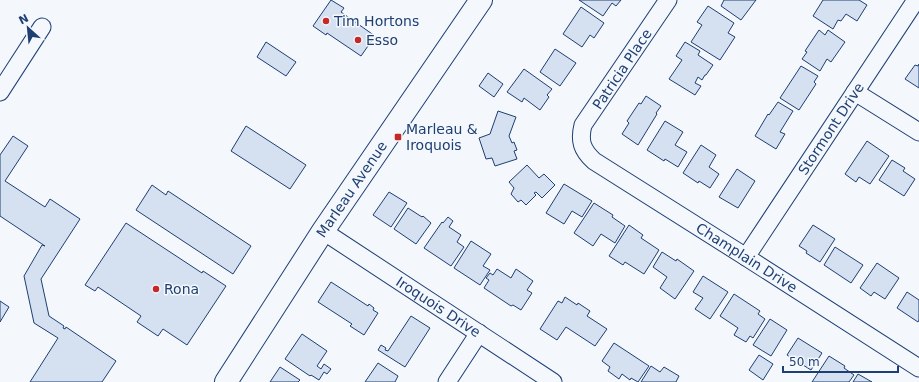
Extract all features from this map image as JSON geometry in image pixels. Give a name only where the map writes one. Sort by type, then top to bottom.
[{"type":"main road","name":"Marleau Avenue","points":[[226,382],[323,232],[481,0]]},
{"type":"street","name":"Patricia Place","points":[[581,140],[583,125],[668,0]]},
{"type":"street","name":"Stormont Drive","points":[[746,257],[916,0]]},
{"type":"street","points":[[0,92],[42,27]]},
{"type":"street","points":[[855,92],[919,132]]},
{"type":"street","name":"Champlain Drive","points":[[581,140],[583,147],[594,161],[919,368]]},
{"type":"street","name":"Iroquois Drive","points":[[323,232],[553,382]]},
{"type":"street","points":[[447,382],[479,333]]},
{"type":"building","points":[[331,0],[344,8],[341,12],[375,36],[361,56],[327,33],[326,35],[313,26]]},
{"type":"building","points":[[579,0],[621,0],[616,6],[612,3],[603,16]]},
{"type":"building","points":[[724,0],[756,0],[741,20],[721,6]]},
{"type":"building","points":[[823,0],[859,0],[867,5],[857,21],[846,14],[841,21],[838,20],[833,29],[813,16]]},
{"type":"building","points":[[708,6],[734,23],[728,33],[735,37],[720,60],[691,42],[702,25],[697,22]]},
{"type":"building","points":[[581,7],[604,23],[594,38],[590,35],[582,47],[563,34]]},
{"type":"building","points":[[819,30],[825,35],[828,30],[845,42],[831,62],[827,59],[820,71],[802,59],[807,52],[805,51]]},
{"type":"building","points":[[266,42],[296,62],[286,76],[257,57]]},
{"type":"building","points":[[685,42],[700,51],[698,55],[713,65],[702,80],[698,77],[695,83],[701,86],[695,95],[669,79],[682,60],[676,56]]},
{"type":"building","points":[[555,49],[576,63],[560,86],[540,72]]},
{"type":"building","points":[[919,64],[919,88],[905,79],[915,65],[918,66]]},
{"type":"building","points":[[801,66],[818,76],[814,82],[816,84],[799,110],[780,98]]},
{"type":"building","points":[[524,69],[552,89],[547,95],[549,97],[540,110],[524,98],[522,102],[507,92]]},
{"type":"building","points":[[488,73],[503,84],[494,97],[479,86]]},
{"type":"building","points":[[646,96],[661,106],[638,145],[622,134],[629,123],[627,121],[639,103],[641,104]]},
{"type":"building","points":[[778,102],[793,111],[780,132],[785,134],[776,149],[755,136],[768,114],[769,115]]},
{"type":"building","points":[[498,111],[516,117],[509,136],[512,143],[514,142],[517,150],[514,151],[517,159],[495,166],[492,158],[486,159],[479,138],[490,134]]},
{"type":"building","points":[[665,121],[683,132],[675,145],[687,152],[678,167],[665,159],[664,161],[647,150]]},
{"type":"building","points":[[246,126],[306,165],[290,189],[231,151]]},
{"type":"building","points":[[13,136],[28,146],[5,181],[45,207],[50,199],[80,219],[41,279],[49,316],[64,326],[63,328],[65,329],[66,327],[116,361],[102,382],[30,382],[58,338],[34,323],[24,276],[42,245],[45,246],[0,216],[0,155]]},
{"type":"building","points":[[867,141],[889,156],[870,184],[859,177],[856,182],[845,174]]},
{"type":"building","points":[[701,145],[716,155],[709,167],[719,174],[710,188],[699,181],[698,183],[683,173]]},
{"type":"building","points":[[892,160],[905,168],[903,171],[915,179],[904,196],[879,180]]},
{"type":"building","points":[[527,165],[539,178],[544,174],[555,185],[542,198],[536,192],[534,193],[536,195],[526,205],[521,200],[518,202],[511,194],[514,188],[509,182]]},
{"type":"building","points":[[737,169],[755,181],[738,208],[719,197]]},
{"type":"building","points":[[564,184],[592,201],[582,217],[572,211],[564,224],[546,213]]},
{"type":"building","points":[[152,185],[166,195],[168,191],[251,246],[233,274],[136,210]]},
{"type":"building","points":[[389,192],[407,203],[391,227],[373,215]]},
{"type":"building","points":[[594,203],[613,215],[612,217],[625,226],[615,243],[601,234],[593,246],[574,233]]},
{"type":"building","points":[[408,208],[422,217],[423,216],[431,223],[416,244],[394,229]]},
{"type":"building","points":[[448,217],[453,221],[449,227],[461,235],[457,242],[464,247],[451,266],[424,248],[442,222],[443,223]]},
{"type":"building","points":[[126,223],[202,273],[203,271],[226,286],[187,345],[163,329],[158,336],[137,322],[141,316],[98,287],[95,291],[85,285]]},
{"type":"building","points":[[629,225],[643,235],[641,238],[659,250],[644,274],[625,262],[623,265],[609,256]]},
{"type":"building","points":[[813,225],[835,239],[820,262],[806,253],[807,251],[799,246]]},
{"type":"building","points":[[471,241],[491,254],[483,266],[490,270],[480,285],[454,268]]},
{"type":"building","points":[[835,247],[863,265],[851,283],[824,265]]},
{"type":"building","points":[[662,252],[676,261],[677,259],[694,271],[675,299],[660,288],[667,277],[653,267]]},
{"type":"building","points":[[877,263],[899,278],[885,299],[874,292],[871,296],[860,288]]},
{"type":"building","points":[[497,269],[511,278],[516,269],[533,281],[527,290],[532,293],[521,310],[513,305],[511,306],[484,288],[489,280],[486,278],[490,273],[493,275]]},
{"type":"building","points":[[703,276],[728,292],[710,319],[695,309],[703,298],[693,292]]},
{"type":"building","points":[[331,282],[368,306],[369,304],[374,308],[373,310],[378,313],[364,335],[350,326],[352,324],[318,302]]},
{"type":"building","points":[[907,292],[919,300],[918,322],[897,308]]},
{"type":"building","points":[[734,294],[760,311],[758,314],[765,319],[753,338],[750,336],[746,342],[734,335],[738,328],[720,316]]},
{"type":"building","points":[[565,297],[590,311],[587,316],[607,329],[595,346],[566,327],[557,340],[540,329],[558,301],[562,303]]},
{"type":"building","points":[[0,301],[9,307],[0,322]]},
{"type":"building","points":[[411,316],[430,328],[405,367],[378,350],[381,345],[388,351]]},
{"type":"building","points":[[770,319],[787,330],[771,356],[753,345]]},
{"type":"building","points":[[302,334],[327,351],[317,366],[321,369],[324,364],[331,369],[327,374],[324,372],[319,380],[311,375],[310,376],[285,359]]},
{"type":"building","points":[[798,338],[822,353],[811,370],[787,355]]},
{"type":"building","points":[[614,343],[649,366],[638,382],[631,378],[630,380],[622,374],[619,379],[608,371],[610,367],[602,361]]},
{"type":"building","points":[[759,355],[773,364],[763,380],[749,370]]},
{"type":"building","points":[[829,356],[845,366],[844,368],[854,375],[849,382],[812,382]]},
{"type":"building","points":[[378,363],[398,376],[395,382],[365,382]]},
{"type":"building","points":[[651,366],[660,372],[664,367],[679,376],[676,382],[641,382]]},
{"type":"building","points":[[280,367],[300,380],[298,382],[270,382]]},
{"type":"building","points":[[858,374],[872,382],[853,382]]},
{"type":"place","name":"Tim Hortons","points":[[326,21]]},
{"type":"place","name":"Esso","points":[[358,40]]},
{"type":"place","name":"Marleau & Iroquois","points":[[398,137]]},
{"type":"place","name":"Rona","points":[[156,289]]}]
